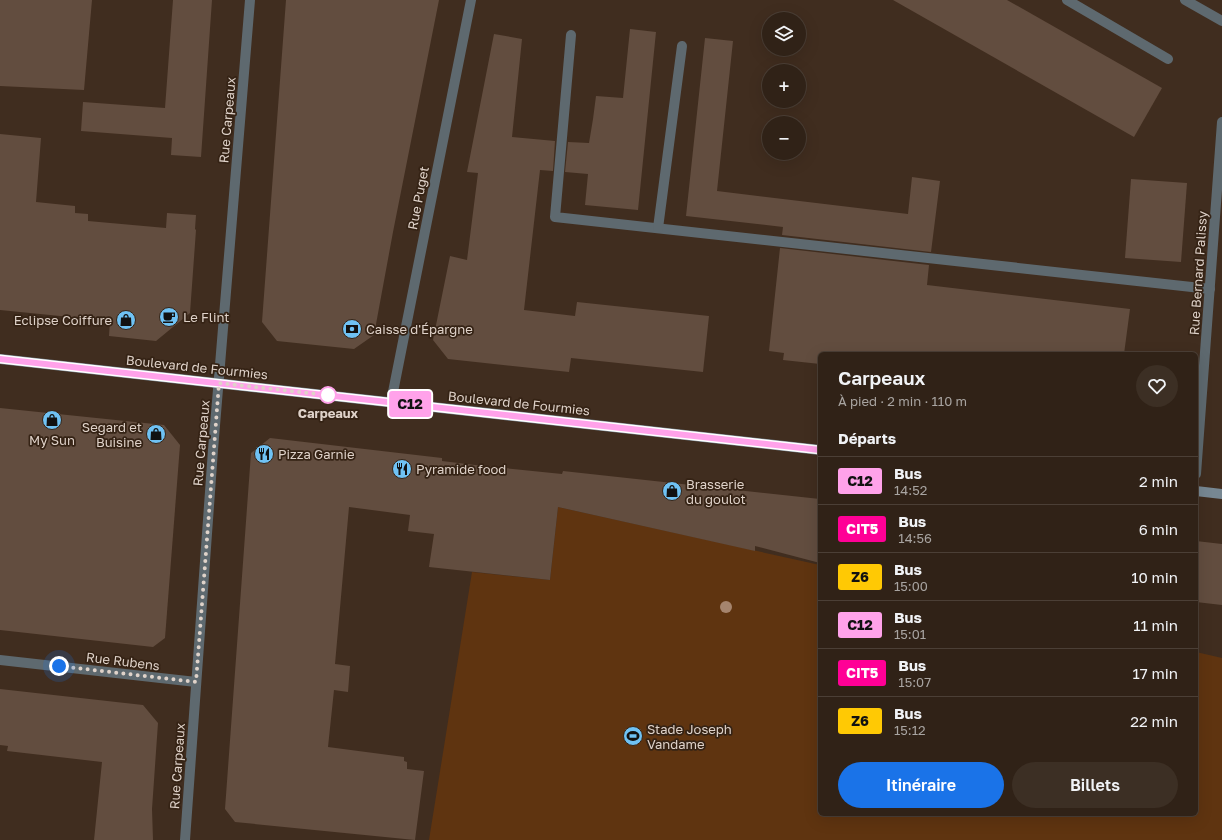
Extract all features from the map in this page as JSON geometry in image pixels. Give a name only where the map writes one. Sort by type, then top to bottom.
[{"type":"street","name":"Rue Carpeaux","points":[[185,840],[219,383],[250,0]]},
{"type":"street","name":"Rue Puget","points":[[391,402],[471,0]]},
{"type":"street","points":[[1067,0],[1168,59]]},
{"type":"street","points":[[1185,0],[1222,21]]},
{"type":"street","points":[[571,35],[555,217],[1210,289]]},
{"type":"street","points":[[658,228],[682,46]]},
{"type":"street","name":"Rue Bernard Palissy","points":[[1198,448],[1222,122]]},
{"type":"street","name":"Boulevard de Fourmies","points":[[0,358],[818,450]]},
{"type":"street","points":[[1198,492],[1222,494]]},
{"type":"street","name":"Rue Rubens","points":[[0,660],[196,682]]},
{"type":"shaded area","name":"Stade Joseph Vandame","points":[[558,507],[818,565],[818,816],[1198,816],[1198,652],[1222,658],[1222,840],[429,840],[472,572],[550,580]]},
{"type":"building","points":[[0,0],[92,0],[84,90],[0,86]]},
{"type":"building","points":[[173,0],[212,0],[201,157],[171,155],[172,138],[81,131],[83,102],[165,108]]},
{"type":"building","points":[[286,0],[439,0],[374,335],[354,349],[277,341],[262,322]]},
{"type":"building","points":[[893,0],[1007,0],[1162,88],[1134,137]]},
{"type":"building","points":[[630,29],[656,32],[638,210],[585,205],[588,174],[565,172],[568,142],[589,143],[596,96],[623,98]]},
{"type":"building","points":[[494,34],[522,39],[512,137],[555,141],[553,171],[540,170],[524,310],[575,316],[577,302],[709,316],[703,372],[571,358],[569,372],[448,359],[433,340],[450,256],[467,260],[478,173],[467,172]]},
{"type":"building","points":[[705,38],[733,41],[717,191],[908,214],[912,177],[940,181],[931,252],[782,235],[783,227],[686,216]]},
{"type":"building","points":[[0,134],[41,138],[36,202],[75,206],[75,213],[88,214],[88,221],[166,228],[167,213],[196,215],[190,313],[156,341],[109,336],[110,321],[0,310]]},
{"type":"building","points":[[1131,179],[1187,183],[1181,262],[1125,258]]},
{"type":"building","points":[[780,248],[929,265],[927,285],[1130,309],[1124,352],[818,352],[818,364],[783,360],[784,353],[769,351]]},
{"type":"building","points":[[0,408],[164,425],[180,445],[165,638],[153,647],[0,630]]},
{"type":"building","points":[[270,438],[442,458],[442,461],[475,465],[562,474],[563,471],[818,499],[818,562],[755,546],[755,551],[558,507],[550,580],[429,567],[434,534],[408,531],[410,515],[349,507],[335,664],[350,666],[348,692],[334,690],[328,747],[404,757],[404,761],[407,762],[407,769],[424,771],[415,840],[235,822],[225,809],[251,453]]},
{"type":"building","points":[[1198,541],[1222,544],[1222,605],[1198,602]]},
{"type":"building","points":[[0,689],[143,705],[158,723],[152,809],[153,840],[94,840],[102,762],[7,751],[8,746],[0,745]]},
{"type":"bus line","name":"C12","points":[[0,359],[818,450]]},
{"type":"place","name":"Le Flint","points":[[169,317]]},
{"type":"place","name":"Eclipse Coiffure","points":[[126,320]]},
{"type":"place","name":"Caisse d'Épargne","points":[[352,329]]},
{"type":"place","name":"Carpeaux","points":[[328,395]]},
{"type":"place","name":"My Sun","points":[[52,420]]},
{"type":"place","name":"Segard et Buisine","points":[[156,434]]},
{"type":"place","name":"Pizza Garnie","points":[[264,454]]},
{"type":"place","name":"Pyramide food","points":[[402,469]]},
{"type":"place","name":"Brasserie du goulot","points":[[672,491]]},
{"type":"place","name":"Stade Joseph Vandame","points":[[633,736]]},
{"type":"route","points":[[59,666],[196,682],[219,383],[335,396],[328,395]]}]
